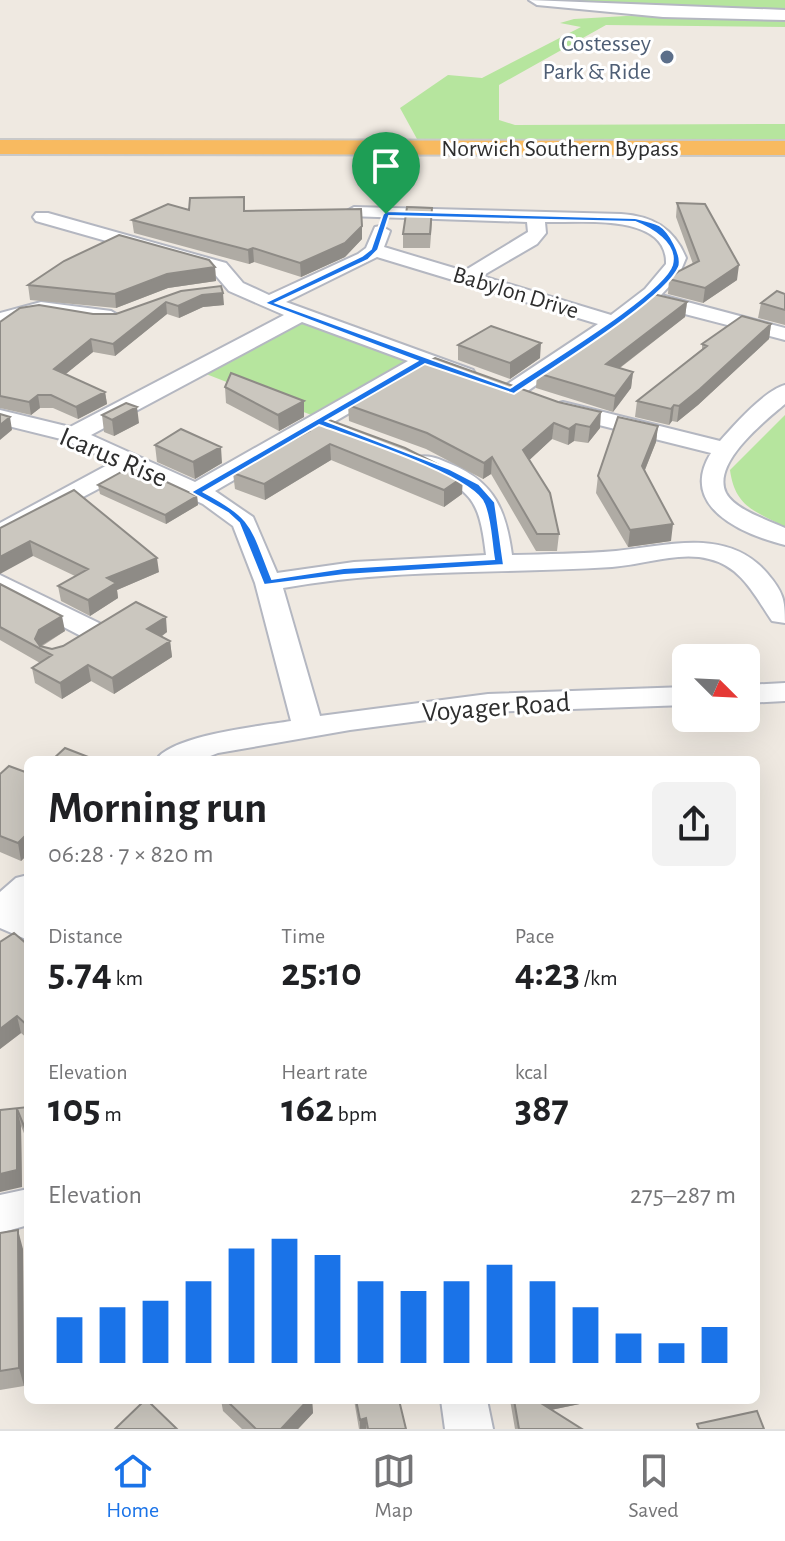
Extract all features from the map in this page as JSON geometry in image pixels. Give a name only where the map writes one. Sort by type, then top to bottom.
[{"type":"highway","name":"Norwich Southern Bypass","points":[[0,147],[737,148],[783,153]]},
{"type":"highway","name":"Norwich Southern Bypass","points":[[0,157],[783,153]]},
{"type":"street","points":[[537,0],[663,12],[785,15]]},
{"type":"street","points":[[354,212],[635,220],[659,228],[676,255],[676,264],[668,278],[647,298],[611,321],[496,387]]},
{"type":"street","points":[[269,303],[374,250],[386,214]]},
{"type":"street","points":[[42,217],[219,267],[236,287],[269,303],[496,387],[566,410],[724,449]]},
{"type":"street","points":[[467,277],[530,240],[537,233],[535,218]]},
{"type":"street","points":[[39,237],[69,225]]},
{"type":"street","name":"Babylon Drive","points":[[374,250],[611,321]]},
{"type":"street","points":[[211,290],[236,287]]},
{"type":"street","points":[[647,298],[785,334]]},
{"type":"street","points":[[0,321],[25,309],[47,307],[108,318],[129,315]]},
{"type":"street","points":[[73,435],[300,315]]},
{"type":"street","points":[[196,492],[424,361]]},
{"type":"street","points":[[785,392],[724,449],[711,474],[713,492],[724,505],[785,537]]},
{"type":"street","name":"Icarus Rise","points":[[0,417],[73,435],[196,492],[232,511],[244,522],[268,583],[307,727]]},
{"type":"street","points":[[318,421],[342,430]]},
{"type":"street","points":[[406,455],[475,486],[489,502],[500,562]]},
{"type":"street","points":[[0,533],[131,462]]},
{"type":"street","points":[[268,583],[344,571],[616,559],[709,550],[744,563],[761,581],[782,615]]},
{"type":"street","points":[[0,583],[91,630]]},
{"type":"street","points":[[67,645],[118,613]]},
{"type":"street","points":[[760,693],[785,692]]},
{"type":"street","name":"Voyager Road","points":[[182,756],[211,744],[307,727],[488,703],[672,696]]},
{"type":"street","points":[[24,891],[0,912],[24,925]]},
{"type":"street","points":[[0,1214],[24,1208]]},
{"type":"street","points":[[465,1404],[469,1429]]},
{"type":"green space","points":[[581,0],[785,0],[785,12],[581,4]]},
{"type":"green space","points":[[626,16],[775,18],[785,21],[785,27],[606,25],[499,85],[499,120],[515,125],[785,124],[785,140],[417,139],[400,108],[448,75],[482,78],[581,27],[560,23],[574,19]]},
{"type":"green space","points":[[299,320],[407,362],[314,416],[201,372]]},
{"type":"green space","points":[[785,415],[785,527],[756,512],[742,500],[736,492],[730,470]]},
{"type":"building","points":[[244,197],[244,211],[361,209],[362,226],[345,243],[300,263],[253,248],[248,250],[132,220],[168,204],[189,210],[190,198]]},
{"type":"building","points":[[677,203],[705,204],[739,265],[705,288],[669,279],[699,261]]},
{"type":"building","points":[[407,207],[432,208],[430,234],[403,234]]},
{"type":"building","points":[[119,235],[209,260],[215,267],[167,274],[115,294],[28,285],[64,261]]},
{"type":"building","points":[[221,286],[223,293],[202,295],[178,306],[166,302],[113,344],[91,339],[54,369],[105,392],[76,407],[51,395],[38,395],[29,402],[0,396],[0,322],[20,308],[39,305],[93,314],[116,314],[181,291]]},
{"type":"building","points":[[777,291],[785,294],[785,310],[761,303]]},
{"type":"building","points":[[653,294],[687,302],[606,364],[633,372],[615,396],[537,373],[614,324]]},
{"type":"building","points":[[742,316],[771,324],[679,406],[674,405],[671,409],[637,401],[707,346],[702,344]]},
{"type":"building","points":[[491,326],[541,343],[510,363],[458,345]]},
{"type":"building","points":[[435,358],[558,402],[601,412],[590,427],[576,424],[569,429],[554,423],[523,450],[550,493],[559,534],[537,534],[492,457],[484,463],[427,433],[348,405]]},
{"type":"building","points":[[231,373],[304,401],[278,415],[225,387]]},
{"type":"building","points":[[126,403],[137,407],[112,420],[102,415]]},
{"type":"building","points":[[0,414],[10,417],[0,425]]},
{"type":"building","points":[[321,417],[405,448],[463,477],[444,490],[330,444],[264,484],[233,473],[309,431],[302,428]]},
{"type":"building","points":[[618,417],[658,426],[642,466],[673,524],[630,530],[598,476]]},
{"type":"building","points":[[181,429],[221,447],[193,462],[155,445]]},
{"type":"building","points":[[132,466],[197,496],[165,515],[98,485]]},
{"type":"building","points":[[74,490],[157,558],[107,578],[116,583],[88,600],[58,586],[88,569],[30,541],[0,557],[0,528]]},
{"type":"building","points":[[0,584],[62,616],[39,630],[35,639],[40,646],[52,649],[63,646],[136,602],[166,617],[147,629],[170,641],[112,678],[88,665],[60,683],[32,668],[52,655],[0,627]]},
{"type":"building","points":[[65,748],[86,756],[56,756]]},
{"type":"building","points":[[9,766],[24,772],[24,837],[18,843],[0,836],[0,774]]},
{"type":"building","points":[[14,933],[24,942],[24,1022],[17,1016],[0,1029],[0,942]]},
{"type":"building","points":[[24,1107],[24,1126],[17,1109],[17,1170],[0,1174],[0,1110]]},
{"type":"building","points":[[18,1230],[19,1368],[0,1371],[0,1233]]},
{"type":"building","points":[[141,1404],[151,1404],[177,1429],[115,1429]]},
{"type":"building","points":[[230,1404],[304,1404],[281,1429],[256,1429]]},
{"type":"building","points":[[357,1404],[400,1404],[406,1429],[368,1429],[366,1418],[360,1420]]},
{"type":"building","points":[[515,1404],[542,1404],[582,1429],[519,1429]]},
{"type":"building","points":[[757,1411],[764,1429],[699,1429],[697,1424]]},
{"type":"place","name":"Costessey Park & Ride","points":[[667,57]]},
{"type":"route","points":[[386,214],[374,250],[365,258],[269,303],[424,361],[371,391],[318,421],[257,456],[196,492],[232,511],[244,522],[268,583],[344,571],[500,562],[489,502],[475,486],[447,471],[318,421],[424,361],[511,392],[647,298],[668,278],[676,264],[676,255],[659,228],[635,220],[386,214]]}]
